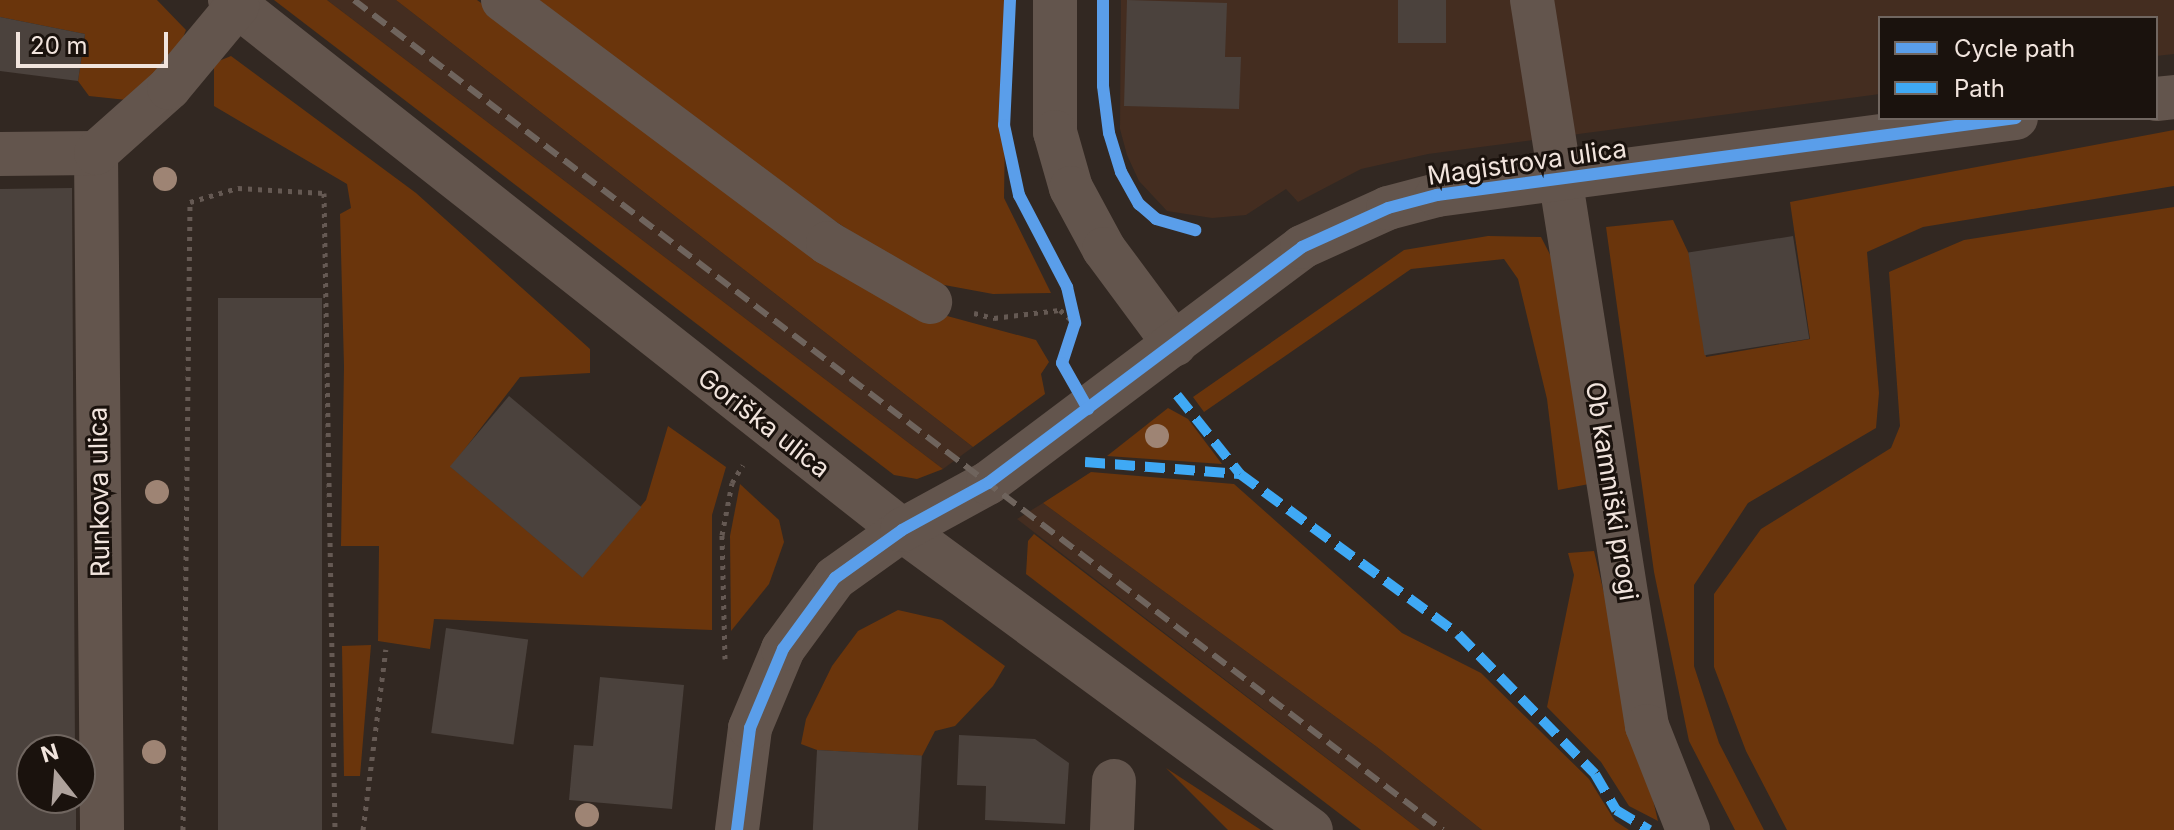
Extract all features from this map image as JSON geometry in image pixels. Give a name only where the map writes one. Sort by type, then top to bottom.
[{"type":"street","points":[[503,0],[828,243],[930,302]]},
{"type":"street","points":[[1055,0],[1055,132],[1071,188],[1104,249],[1175,345]]},
{"type":"street","name":"Magistrova ulica","points":[[1532,0],[1560,162]]},
{"type":"street","points":[[0,154],[96,153],[169,88],[234,3]]},
{"type":"street","name":"Goriška ulica","points":[[234,3],[902,530],[1311,830]]},
{"type":"street","name":"Magistrova ulica","points":[[737,830],[750,728],[783,649],[835,578],[902,530],[988,483],[1302,247],[1344,225],[1437,195],[1560,162],[1995,120]]},
{"type":"street","name":"Runkova ulica","points":[[96,153],[102,830]]},
{"type":"street","name":"Ob kamniški progi","points":[[1560,162],[1647,726],[1688,830]]},
{"type":"street","points":[[1112,830],[1114,781]]},
{"type":"path","points":[[183,830],[190,202],[238,188],[324,193],[335,830]]},
{"type":"path","points":[[930,302],[994,318],[1060,310],[1075,323]]},
{"type":"path","points":[[725,661],[722,535],[732,483],[747,457]]},
{"type":"path","points":[[363,830],[386,649]]},
{"type":"shaded area","points":[[0,0],[157,0],[186,30],[179,48],[127,100],[89,96],[78,81],[85,34],[0,17]]},
{"type":"shaded area","points":[[274,0],[327,0],[943,469],[917,479],[894,475]]},
{"type":"shaded area","points":[[327,0],[396,0],[973,447],[943,469]]},
{"type":"shaded area","points":[[396,0],[477,0],[892,301],[1036,340],[1049,362],[1041,374],[1045,394],[973,447]]},
{"type":"shaded area","points":[[534,0],[1007,0],[1004,198],[1051,293],[993,294],[928,282],[760,172]]},
{"type":"shaded area","points":[[1121,0],[2174,0],[2174,54],[2158,56],[2158,16],[1878,16],[1878,94],[1428,154],[1361,169],[1298,202],[1286,189],[1246,215],[1212,218],[1167,211],[1139,181],[1120,129]]},
{"type":"shaded area","points":[[231,56],[416,193],[590,349],[590,373],[520,377],[451,467],[582,577],[646,500],[668,426],[726,467],[712,515],[712,630],[434,619],[430,649],[378,641],[379,546],[341,546],[344,366],[340,214],[351,208],[347,184],[214,106],[214,63]]},
{"type":"shaded area","points":[[2174,130],[2174,186],[1923,227],[1867,252],[1879,393],[1876,428],[1748,503],[1694,585],[1694,666],[1719,743],[1764,830],[1735,830],[1689,741],[1654,572],[1606,227],[1673,220],[1689,254],[1706,357],[1810,339],[1790,202]]},
{"type":"shaded area","points":[[2174,207],[2174,830],[1787,830],[1746,751],[1714,667],[1714,594],[1761,529],[1891,448],[1900,426],[1889,272],[1964,240]]},
{"type":"shaded area","points":[[1488,236],[1541,237],[1558,270],[1589,484],[1558,490],[1547,399],[1518,279],[1504,259],[1411,269],[1204,412],[1193,397],[1404,250]]},
{"type":"shaded area","points":[[1168,408],[1188,419],[1222,464],[1107,456]]},
{"type":"shaded area","points":[[1091,472],[1234,484],[1402,633],[1481,673],[1589,779],[1615,821],[1629,830],[1482,830],[1377,747],[1043,503]]},
{"type":"shaded area","points":[[740,484],[779,520],[784,542],[769,584],[731,631],[730,536]]},
{"type":"shaded area","points":[[1043,503],[1377,747],[1482,830],[1420,830],[1017,519]]},
{"type":"shaded area","points":[[1034,534],[1420,830],[1361,830],[1026,574],[1028,541]]},
{"type":"shaded area","points":[[1594,551],[1658,821],[1629,806],[1601,762],[1547,707],[1574,575],[1568,553]]},
{"type":"shaded area","points":[[898,610],[942,620],[1005,666],[993,686],[955,726],[935,731],[922,756],[817,750],[801,744],[806,719],[832,666],[858,631]]},
{"type":"shaded area","points":[[371,645],[360,776],[344,776],[342,646]]},
{"type":"shaded area","points":[[1166,768],[1261,830],[1228,830]]},
{"type":"building","points":[[1127,0],[1227,3],[1225,57],[1241,57],[1239,109],[1124,106]]},
{"type":"building","points":[[1398,0],[1446,0],[1446,43],[1398,43]]},
{"type":"building","points":[[0,17],[85,34],[78,81],[0,71]]},
{"type":"building","points":[[72,188],[75,734],[16,734],[16,814],[76,814],[76,830],[0,830],[0,189]]},
{"type":"building","points":[[1793,236],[1809,339],[1705,355],[1688,253]]},
{"type":"building","points":[[218,298],[322,298],[322,830],[218,830]]},
{"type":"building","points":[[509,396],[642,507],[582,578],[450,466]]},
{"type":"building","points":[[446,628],[528,640],[513,745],[431,733]]},
{"type":"building","points":[[600,677],[684,685],[672,809],[569,800],[574,745],[593,746]]},
{"type":"building","points":[[959,735],[1035,739],[1069,763],[1065,824],[985,820],[986,786],[957,785]]},
{"type":"building","points":[[817,750],[922,755],[918,830],[813,830]]},
{"type":"railway","points":[[354,0],[1443,830]]},
{"type":"marked path","points":[[1177,395],[1240,474]]},
{"type":"marked path","points":[[1085,462],[1240,474],[1458,634],[1595,774],[1616,810],[1649,830]]},
{"type":"cycle path","points":[[1010,0],[1004,125],[1019,195],[1067,287],[1075,323],[1062,363],[1088,409]]},
{"type":"cycle path","points":[[1103,0],[1103,86],[1109,133],[1121,172],[1139,204],[1156,219],[1195,230]]},
{"type":"cycle path","points":[[737,830],[750,728],[783,649],[835,578],[902,530],[988,483],[1302,247],[1388,208],[1437,195],[2001,120]]}]
